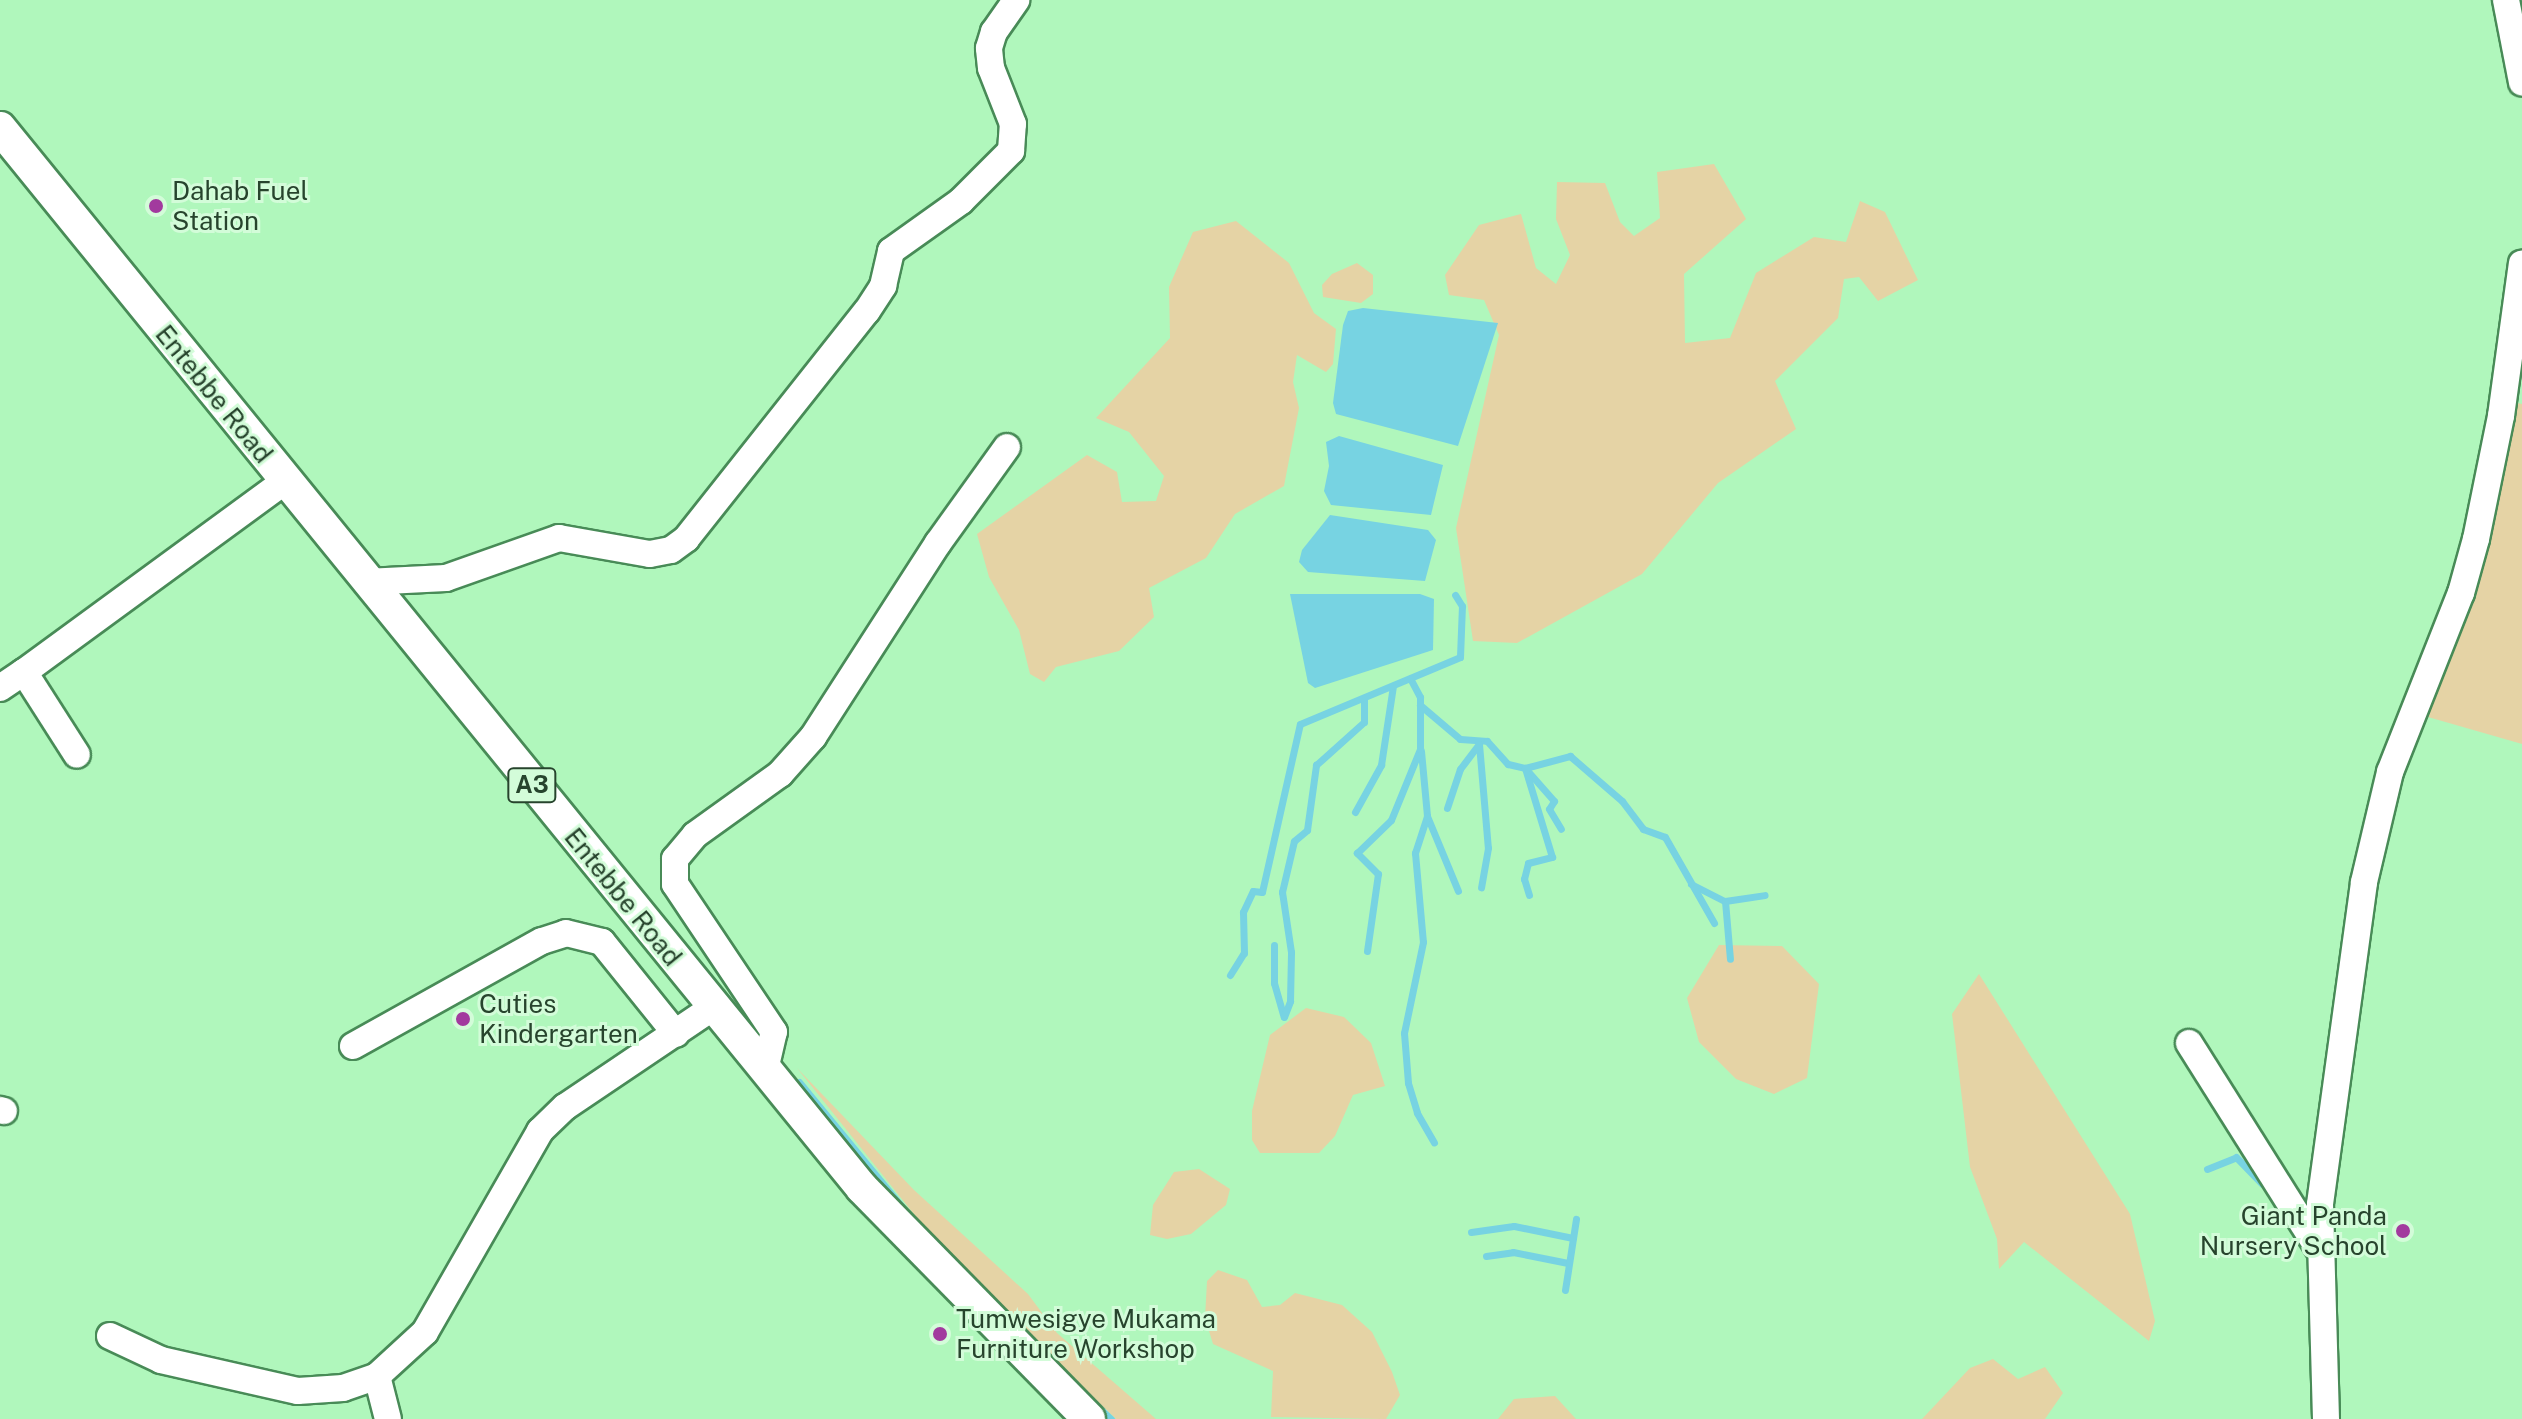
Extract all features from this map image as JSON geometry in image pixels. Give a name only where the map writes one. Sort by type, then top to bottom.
[{"type":"main road","name":"Entebbe Road","points":[[0,128],[366,582],[862,1188],[1089,1419]]},
{"type":"street","points":[[366,582],[456,575],[559,538],[650,554],[671,550],[686,539],[867,311],[883,286],[891,251],[961,201],[1011,151],[1013,124],[991,68],[989,48],[994,32],[1016,0]]},
{"type":"street","points":[[2506,0],[2522,82]]},
{"type":"street","points":[[2326,1419],[2320,1204],[2334,1087],[2373,831],[2390,772],[2461,593],[2476,539],[2501,416],[2522,263]]},
{"type":"street","points":[[765,1070],[774,1032],[675,884],[675,859],[695,835],[780,774],[813,737],[942,536],[1007,447]]},
{"type":"street","points":[[0,688],[285,481]]},
{"type":"street","points":[[24,672],[77,755]]},
{"type":"street","points":[[353,1046],[542,941],[566,933],[602,942],[676,1034]]},
{"type":"street","points":[[110,1336],[161,1360],[298,1391],[343,1388],[377,1376],[425,1332],[540,1131],[565,1107],[713,1007]]},
{"type":"street","points":[[2189,1043],[2321,1253]]},
{"type":"street","points":[[377,1376],[388,1419]]},
{"type":"shaded area","points":[[1714,164],[1746,219],[1684,274],[1685,343],[1730,338],[1756,273],[1814,237],[1846,242],[1860,201],[1885,212],[1918,280],[1878,301],[1859,277],[1844,279],[1838,318],[1775,381],[1796,429],[1718,483],[1642,574],[1517,643],[1473,641],[1456,528],[1499,335],[1484,300],[1449,295],[1445,275],[1479,225],[1521,214],[1536,268],[1556,284],[1570,255],[1556,219],[1557,182],[1605,183],[1620,222],[1634,236],[1660,218],[1657,172]]},
{"type":"shaded area","points":[[1236,221],[1289,263],[1314,313],[1336,329],[1333,364],[1326,372],[1297,355],[1293,382],[1299,408],[1284,486],[1235,514],[1206,558],[1149,588],[1154,617],[1119,651],[1056,667],[1044,682],[1030,674],[1019,630],[989,577],[977,534],[1087,455],[1117,472],[1122,502],[1156,501],[1164,476],[1129,432],[1096,418],[1170,338],[1169,287],[1193,232]]},
{"type":"shaded area","points":[[1357,263],[1373,275],[1373,294],[1361,303],[1323,297],[1322,285],[1332,274]]},
{"type":"shaded area","points":[[2508,401],[2522,404],[2522,744],[2428,717],[2476,552]]},
{"type":"shaded area","points":[[1719,945],[1782,946],[1819,984],[1807,1078],[1774,1094],[1736,1079],[1699,1042],[1687,998]]},
{"type":"shaded area","points":[[1979,974],[2130,1214],[2155,1321],[2149,1341],[2024,1242],[1999,1269],[1997,1239],[1970,1167],[1952,1014]]},
{"type":"shaded area","points":[[1306,1008],[1344,1017],[1371,1043],[1385,1086],[1353,1095],[1335,1136],[1319,1153],[1260,1153],[1252,1140],[1252,1111],[1270,1035]]},
{"type":"shaded area","points":[[797,1068],[914,1190],[1028,1294],[1057,1333],[1156,1419],[1116,1419],[998,1306],[917,1218]]},
{"type":"shaded area","points":[[1199,1169],[1230,1189],[1226,1205],[1191,1234],[1167,1239],[1150,1235],[1153,1205],[1174,1172]]},
{"type":"shaded area","points":[[1218,1270],[1247,1280],[1262,1307],[1280,1305],[1295,1293],[1342,1305],[1372,1332],[1392,1372],[1400,1395],[1386,1419],[1271,1417],[1273,1371],[1213,1344],[1205,1318],[1207,1281]]},
{"type":"shaded area","points":[[1993,1359],[2018,1379],[2045,1367],[2063,1393],[2045,1419],[1922,1419],[1970,1368]]},
{"type":"shaded area","points":[[1555,1396],[1576,1419],[1498,1419],[1514,1399]]},
{"type":"water","points":[[1363,308],[1498,323],[1458,446],[1336,414],[1333,403],[1343,325],[1348,311]]},
{"type":"water","points":[[1339,436],[1443,465],[1431,515],[1331,505],[1324,491],[1329,466],[1326,442]]},
{"type":"water","points":[[1330,515],[1428,530],[1436,540],[1425,581],[1308,572],[1299,562],[1302,550]]},
{"type":"water","points":[[1290,594],[1420,594],[1434,599],[1433,650],[1315,688],[1308,683]]},
{"type":"waterway","points":[[1230,975],[1244,953],[1243,912],[1253,891],[1262,892],[1300,724],[1460,657],[1462,606],[1455,595]]},
{"type":"waterway","points":[[1367,951],[1378,874],[1357,853],[1391,820],[1420,749],[1420,697],[1410,678]]},
{"type":"waterway","points":[[1355,812],[1381,765],[1393,686]]},
{"type":"waterway","points":[[1274,945],[1274,983],[1284,1017],[1290,1001],[1291,952],[1282,892],[1294,841],[1307,830],[1316,765],[1364,722],[1364,698]]},
{"type":"waterway","points":[[1420,705],[1460,739],[1487,741],[1508,764],[1525,768],[1554,801],[1549,809],[1561,829]]},
{"type":"waterway","points":[[1479,744],[1488,848],[1481,887]]},
{"type":"waterway","points":[[1447,808],[1460,769],[1479,744]]},
{"type":"waterway","points":[[1421,751],[1427,816],[1458,891]]},
{"type":"waterway","points":[[1529,895],[1524,879],[1528,863],[1552,857],[1525,768],[1570,756],[1622,801],[1643,829],[1665,837],[1714,923]]},
{"type":"waterway","points":[[1427,816],[1415,853],[1423,942],[1404,1033],[1408,1083],[1417,1113],[1434,1142]]},
{"type":"waterway","points":[[1691,884],[1725,901],[1765,895]]},
{"type":"waterway","points":[[1725,901],[1730,959]]},
{"type":"waterway","points":[[799,1082],[902,1207]]},
{"type":"waterway","points":[[2207,1169],[2236,1157],[2262,1184]]},
{"type":"waterway","points":[[1565,1290],[1576,1219]]},
{"type":"waterway","points":[[1471,1232],[1514,1226],[1573,1238]]},
{"type":"waterway","points":[[1486,1256],[1513,1252],[1568,1263]]},
{"type":"waterway","points":[[1098,1407],[1111,1419]]},
{"type":"place","name":"Dahab Fuel Station","points":[[156,206]]},
{"type":"place","name":"Cuties Kindergarten","points":[[463,1019]]},
{"type":"place","name":"Giant Panda Nursery School","points":[[2403,1231]]},
{"type":"place","name":"Tumwesigye Mukama Furniture Workshop","points":[[940,1334]]}]
